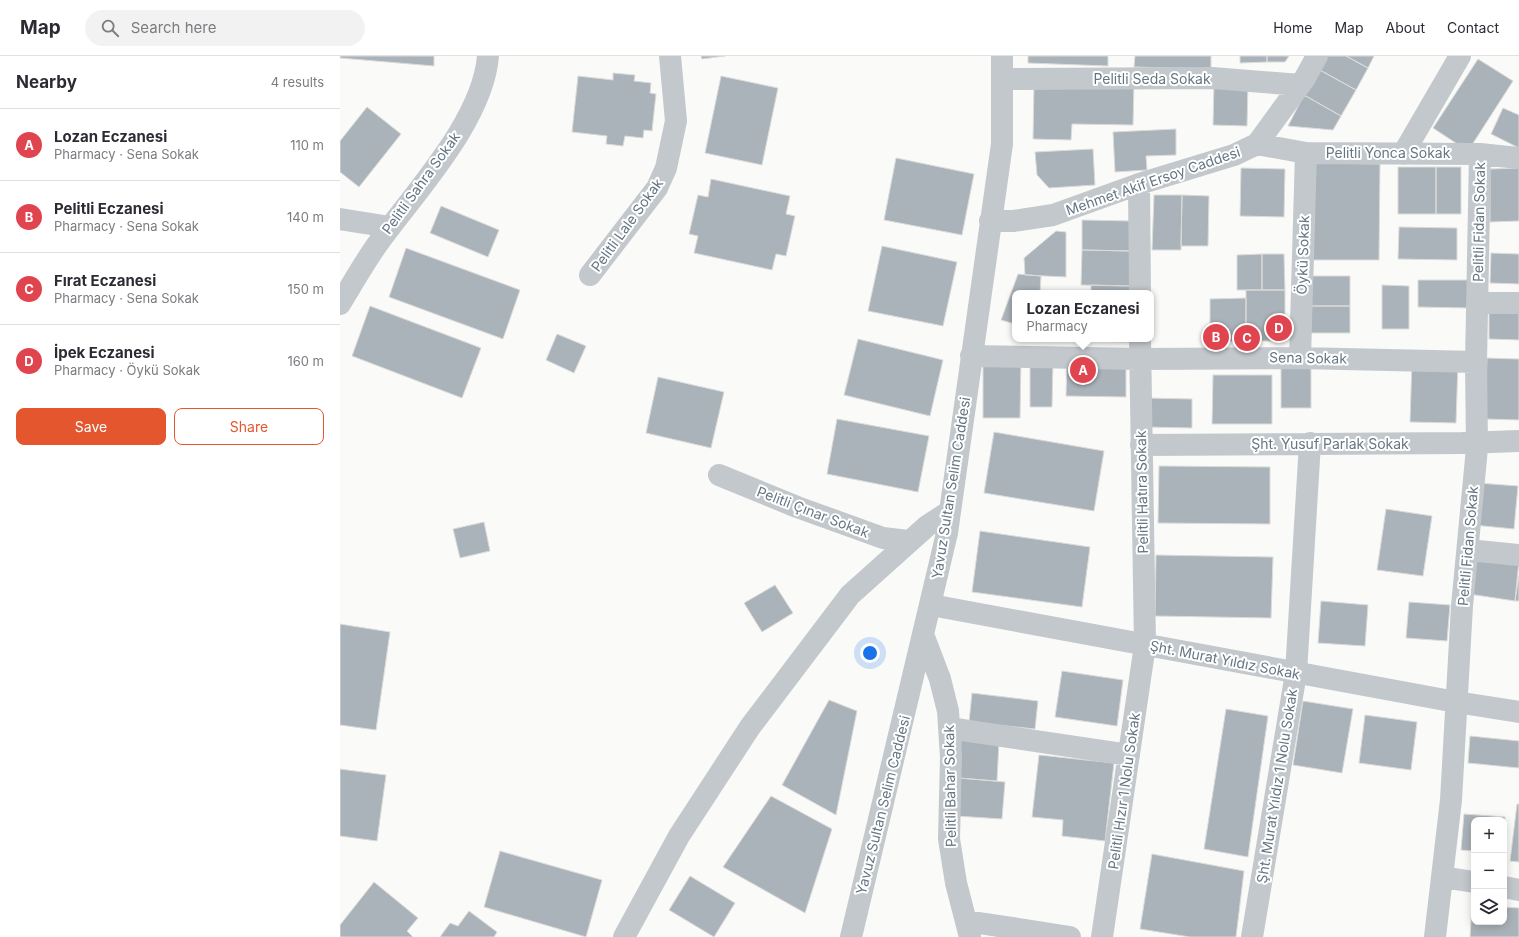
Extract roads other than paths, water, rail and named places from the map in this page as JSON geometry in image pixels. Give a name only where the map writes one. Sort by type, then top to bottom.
[{"type":"street","name":"Pelitli Sahra Sokak","points":[[340,304],[390,227],[454,140],[481,90],[487,70],[488,56]]},
{"type":"street","name":"Pelitli Lale Sokak","points":[[590,275],[657,188],[666,168],[676,121],[670,56]]},
{"type":"street","name":"Yavuz Sultan Selim Caddesi","points":[[851,937],[924,637],[940,566],[950,511],[1002,144],[1002,56]]},
{"type":"street","name":"Mehmet Akif Ersoy Caddesi","points":[[990,221],[1013,221],[1053,216],[1139,184],[1234,155],[1257,144],[1300,85],[1317,56]]},
{"type":"street","points":[[1403,154],[1460,56]]},
{"type":"street","name":"Pelitli Seda Sokak","points":[[1003,79],[1212,78],[1300,85]]},
{"type":"street","name":"Pelitli Yonca Sokak","points":[[1257,144],[1306,153],[1480,154],[1519,158]]},
{"type":"street","name":"Öykü Sokak","points":[[1300,358],[1306,153]]},
{"type":"street","name":"Pelitli Fidan Sokak","points":[[1435,937],[1451,800],[1456,702],[1477,442],[1476,362],[1480,154]]},
{"type":"street","points":[[1139,184],[1140,290]]},
{"type":"street","points":[[340,218],[390,227]]},
{"type":"street","points":[[1477,303],[1519,303]]},
{"type":"street","name":"Sena Sokak","points":[[971,356],[1140,349],[1300,358],[1476,362]]},
{"type":"street","name":"Pelitli Hatıra Sokak","points":[[1140,349],[1145,645]]},
{"type":"street","name":"Şht. Yusuf Parlak Sokak","points":[[1141,445],[1519,441]]},
{"type":"street","name":"Şht. Murat Yıldız 1 Nolu Sokak","points":[[1252,937],[1296,673],[1310,443]]},
{"type":"street","name":"Pelitli Çınar Sokak","points":[[719,474],[797,508],[884,538],[908,542]]},
{"type":"street","points":[[624,937],[679,836],[750,727],[850,595],[927,526],[950,511]]},
{"type":"street","points":[[1468,550],[1519,555]]},
{"type":"street","name":"Şht. Murat Yıldız Sokak","points":[[931,605],[1296,673],[1519,712]]},
{"type":"street","name":"Pelitli Bahar Sokak","points":[[924,637],[940,679],[948,711],[951,757],[949,839],[956,884],[968,929]]},
{"type":"street","name":"Pelitli Hızır 1 Nolu Sokak","points":[[1102,937],[1145,645]]},
{"type":"street","points":[[949,728],[1129,755]]},
{"type":"street","points":[[1442,877],[1471,882]]},
{"type":"street","points":[[1507,888],[1519,890]]},
{"type":"street","points":[[968,929],[1070,937]]},
{"type":"place","name":"İpek Eczanesi","points":[[1279,328]]},
{"type":"place","name":"Pelitli Eczanesi","points":[[1216,337]]},
{"type":"place","name":"Fırat Eczanesi","points":[[1247,338]]},
{"type":"place","name":"Lozan Eczanesi","points":[[1083,370]]}]
